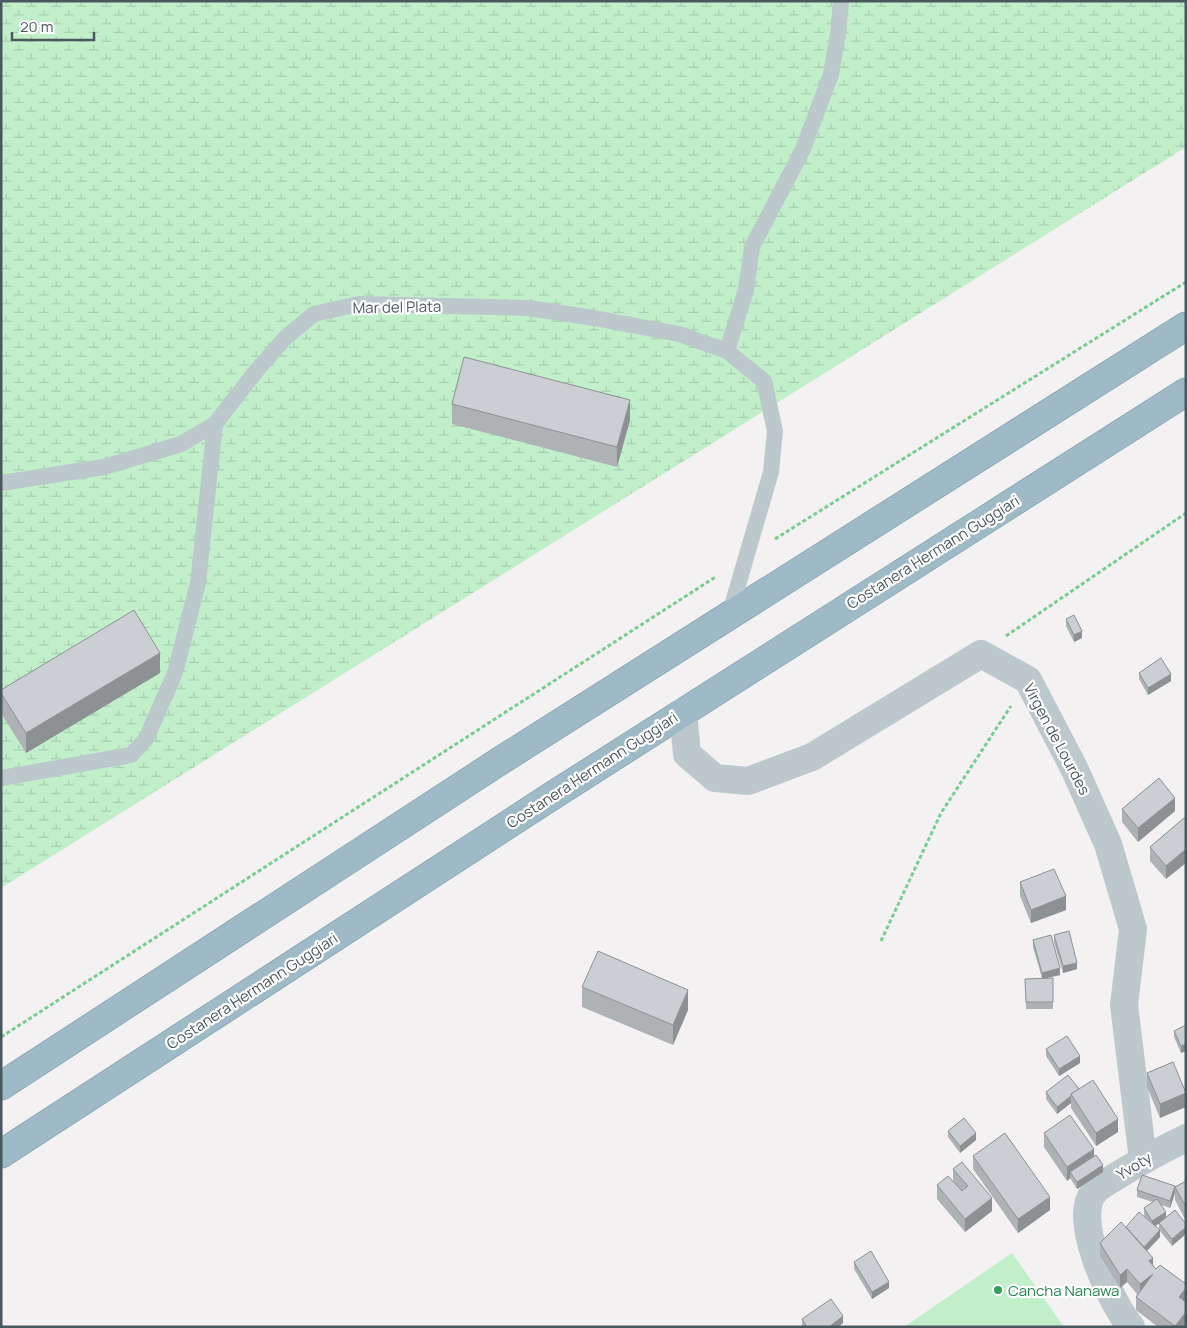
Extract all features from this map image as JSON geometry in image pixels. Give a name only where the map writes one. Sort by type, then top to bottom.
[{"type":"highway","points":[[1,1086],[495,764],[1186,326]]},
{"type":"highway","name":"Costanera Hermann Guggiari","points":[[1,1154],[682,712],[1186,392]]},
{"type":"street","points":[[682,712],[687,754],[715,778],[748,781],[812,757],[981,654]]},
{"type":"street","name":"Virgen de Lourdes","points":[[981,654],[1028,680],[1074,768],[1108,844],[1133,929],[1124,1006],[1143,1160]]},
{"type":"street","name":"Yvoty","points":[[1131,1327],[1118,1308],[1090,1241],[1088,1233],[1088,1202],[1096,1190],[1143,1160],[1186,1138]]},
{"type":"lane","points":[[727,351],[746,290],[752,248],[803,149],[830,74],[838,34],[841,1]]},
{"type":"lane","name":"Mar del Plata","points":[[1,483],[104,467],[181,444],[215,424],[257,370],[286,337],[314,314],[359,304],[528,308],[679,334],[727,351],[764,381],[775,431],[771,472],[729,616]]},
{"type":"lane","points":[[1,778],[131,755],[146,738],[175,673],[198,583],[215,424]]},
{"type":"path","points":[[1,1037],[746,557],[1186,282]]},
{"type":"path","points":[[981,654],[1186,513]]},
{"type":"path","points":[[881,941],[941,813],[1028,680]]},
{"type":"green space","points":[[1,1],[1186,1],[1186,147],[1,888]]},
{"type":"green space","name":"Cancha Nanawa","points":[[1012,1253],[1064,1327],[904,1327]]},
{"type":"building","points":[[464,357],[630,400],[617,447],[452,404]]},
{"type":"building","points":[[134,610],[160,653],[26,733],[1,693],[1,690]]},
{"type":"building","points":[[1074,615],[1082,631],[1074,635],[1066,619]]},
{"type":"building","points":[[1161,658],[1171,674],[1148,688],[1139,673]]},
{"type":"building","points":[[1159,778],[1175,798],[1138,828],[1122,809]]},
{"type":"building","points":[[1184,818],[1186,819],[1186,849],[1166,866],[1150,847]]},
{"type":"building","points":[[1054,869],[1066,896],[1031,910],[1020,882]]},
{"type":"building","points":[[1069,931],[1077,963],[1063,966],[1054,935]]},
{"type":"building","points":[[1051,935],[1060,968],[1042,973],[1033,940]]},
{"type":"building","points":[[598,951],[688,990],[673,1025],[582,987]]},
{"type":"building","points":[[1053,978],[1053,1002],[1026,1002],[1025,979]]},
{"type":"building","points":[[1186,1025],[1186,1044],[1181,1046],[1174,1031]]},
{"type":"building","points":[[1067,1036],[1080,1056],[1059,1069],[1046,1049]]},
{"type":"building","points":[[1173,1062],[1186,1093],[1160,1104],[1147,1073]]},
{"type":"building","points":[[1068,1075],[1079,1089],[1057,1107],[1046,1092]]},
{"type":"building","points":[[1093,1080],[1118,1119],[1096,1133],[1071,1094]]},
{"type":"building","points":[[1070,1115],[1094,1149],[1067,1167],[1044,1133]]},
{"type":"building","points":[[964,1118],[976,1133],[960,1146],[948,1131]]},
{"type":"building","points":[[1005,1133],[1050,1197],[1018,1219],[973,1156]]},
{"type":"building","points":[[1096,1155],[1103,1165],[1077,1182],[1070,1172]]},
{"type":"building","points":[[962,1162],[992,1198],[965,1219],[937,1185],[948,1176],[962,1191],[968,1186],[953,1169]]},
{"type":"building","points":[[1142,1175],[1175,1186],[1170,1201],[1137,1190]]},
{"type":"building","points":[[1186,1181],[1186,1207],[1175,1187]]},
{"type":"building","points":[[1157,1199],[1166,1212],[1152,1221],[1144,1208]]},
{"type":"building","points":[[1175,1210],[1186,1224],[1186,1227],[1172,1239],[1159,1223]]},
{"type":"building","points":[[1139,1212],[1160,1230],[1144,1247],[1126,1227]]},
{"type":"building","points":[[1121,1222],[1153,1258],[1149,1261],[1156,1269],[1160,1265],[1186,1284],[1186,1288],[1179,1297],[1186,1302],[1186,1312],[1175,1326],[1136,1297],[1153,1274],[1140,1284],[1127,1269],[1120,1275],[1100,1243]]},
{"type":"building","points":[[871,1251],[889,1282],[872,1292],[854,1262]]},
{"type":"building","points":[[831,1299],[843,1316],[829,1327],[807,1327],[802,1319]]},
{"type":"place","name":"Cancha Nanawa","points":[[998,1290]]}]
